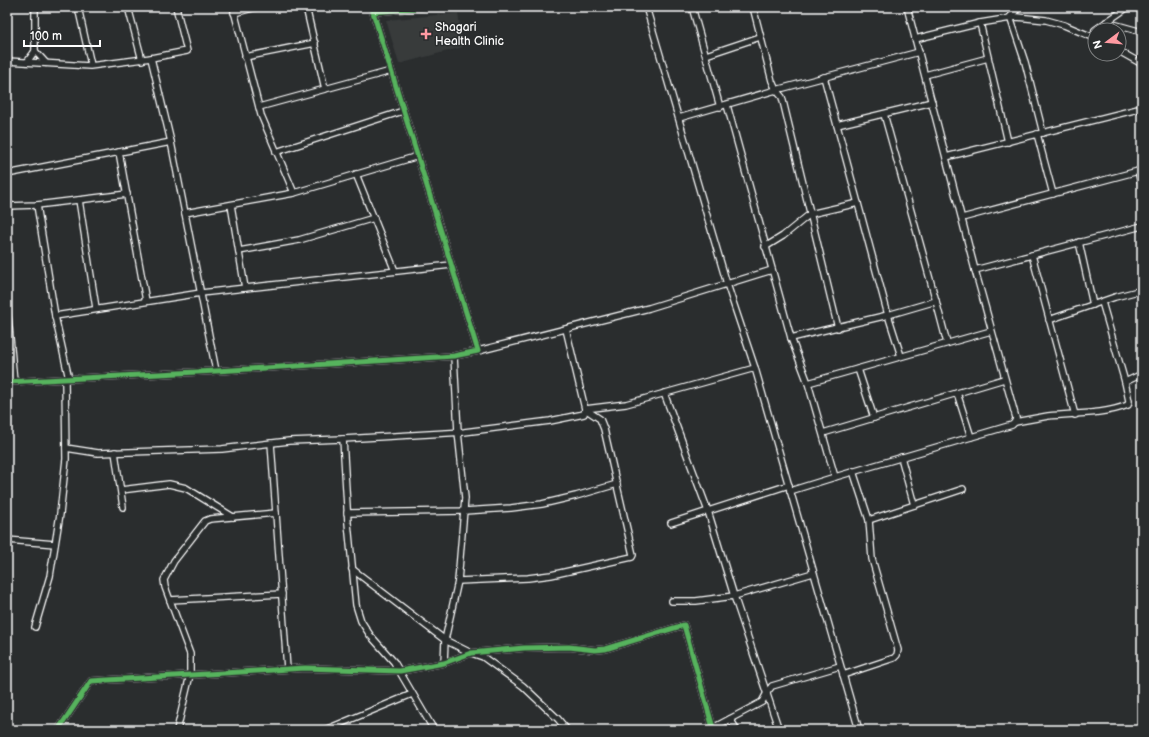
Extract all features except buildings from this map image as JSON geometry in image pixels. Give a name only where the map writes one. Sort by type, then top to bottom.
[{"type":"street","points":[[27,62],[35,51],[35,7]]},
{"type":"street","points":[[78,7],[91,65]]},
{"type":"street","points":[[128,7],[142,60]]},
{"type":"street","points":[[7,61],[91,65],[142,60],[187,51],[176,7]]},
{"type":"street","points":[[257,7],[233,10],[261,114],[294,193]]},
{"type":"street","points":[[306,7],[326,89]]},
{"type":"street","points":[[425,7],[372,9],[478,351]]},
{"type":"street","points":[[646,7],[726,284],[755,368],[859,730]]},
{"type":"street","points":[[692,7],[720,107]]},
{"type":"street","points":[[753,7],[772,81],[776,90],[782,97],[838,328]]},
{"type":"street","points":[[907,7],[991,331],[1016,418],[1014,422]]},
{"type":"street","points":[[1010,17],[1019,7]]},
{"type":"street","points":[[1106,22],[1128,7]]},
{"type":"street","points":[[915,39],[1010,17],[1046,20],[1087,35]]},
{"type":"street","points":[[1010,17],[1025,62],[1053,194]]},
{"type":"street","points":[[980,24],[1008,142]]},
{"type":"street","points":[[1127,28],[1142,32]]},
{"type":"street","points":[[706,55],[760,37]]},
{"type":"street","points":[[246,57],[315,43]]},
{"type":"street","points":[[35,51],[46,63]]},
{"type":"street","points":[[679,118],[918,52]]},
{"type":"street","points":[[1127,56],[1142,64]]},
{"type":"street","points":[[151,58],[171,142],[216,371]]},
{"type":"street","points":[[925,75],[988,58]]},
{"type":"street","points":[[259,107],[391,71]]},
{"type":"street","points":[[824,78],[888,315],[901,356]]},
{"type":"street","points":[[837,125],[932,102]]},
{"type":"street","points":[[727,105],[791,338],[808,383],[835,477]]},
{"type":"street","points":[[946,157],[1142,108]]},
{"type":"street","points":[[276,152],[403,110]]},
{"type":"street","points":[[884,114],[947,343]]},
{"type":"street","points":[[7,174],[171,142]]},
{"type":"street","points":[[119,152],[146,301]]},
{"type":"street","points":[[185,213],[294,193],[418,156]]},
{"type":"street","points":[[962,218],[1140,171],[1142,187]]},
{"type":"street","points":[[356,174],[395,271]]},
{"type":"street","points":[[7,206],[37,205],[127,194]]},
{"type":"street","points":[[79,200],[96,308]]},
{"type":"street","points":[[765,247],[810,214],[858,203]]},
{"type":"street","points":[[35,627],[50,576],[60,514],[66,459],[67,379],[37,205]]},
{"type":"street","points":[[231,205],[245,288]]},
{"type":"street","points":[[239,251],[298,240],[374,218]]},
{"type":"street","points":[[975,270],[1142,226]]},
{"type":"street","points":[[1079,242],[1093,305]]},
{"type":"street","points":[[1032,255],[1075,415]]},
{"type":"street","points":[[56,316],[96,308],[201,293],[451,265]]},
{"type":"street","points":[[7,382],[454,356],[648,308],[772,270]]},
{"type":"street","points":[[1049,320],[1115,297],[1142,290]]},
{"type":"street","points":[[791,338],[838,328],[936,301]]},
{"type":"street","points":[[671,523],[789,488],[853,472],[1012,425],[1014,422],[1048,416],[1092,414],[1128,406],[1129,400],[1125,382],[1102,302]]},
{"type":"street","points":[[7,305],[14,381]]},
{"type":"street","points":[[66,448],[98,453],[222,449],[289,441],[458,432],[550,421],[584,414],[585,409],[566,329]]},
{"type":"street","points":[[808,383],[991,331]]},
{"type":"street","points":[[444,663],[445,640],[458,581],[465,498],[458,432],[454,356]]},
{"type":"street","points":[[585,409],[626,404],[755,368]]},
{"type":"street","points":[[858,369],[874,418]]},
{"type":"street","points":[[1125,382],[1142,374]]},
{"type":"street","points":[[823,433],[1004,379]]},
{"type":"street","points":[[664,393],[708,511],[734,596],[779,730]]},
{"type":"street","points":[[957,393],[971,437]]},
{"type":"street","points":[[458,581],[528,578],[632,556],[633,553],[604,429],[600,419],[585,409]]},
{"type":"street","points":[[343,439],[352,569],[356,605],[361,621],[370,635],[394,662],[434,730]]},
{"type":"street","points":[[271,443],[287,669]]},
{"type":"street","points":[[115,452],[123,507]]},
{"type":"street","points":[[901,457],[914,505]]},
{"type":"street","points":[[842,675],[894,658],[897,655],[898,650],[872,559],[869,520],[853,472]]},
{"type":"street","points":[[121,490],[169,484],[186,488],[233,517]]},
{"type":"street","points":[[347,513],[464,511],[511,508],[542,504],[617,484]]},
{"type":"street","points":[[869,520],[963,490]]},
{"type":"street","points":[[177,730],[190,676],[190,654],[164,587],[164,580],[174,561],[205,521],[276,513]]},
{"type":"street","points":[[7,540],[55,544]]},
{"type":"street","points":[[352,569],[445,640],[471,654],[483,657],[523,686],[558,719],[567,730]]},
{"type":"street","points":[[672,601],[696,601],[734,596],[813,573]]},
{"type":"street","points":[[170,600],[282,594]]},
{"type":"street","points":[[58,730],[91,681],[305,668],[400,671],[444,663],[471,654],[524,648],[569,647],[595,650],[605,649],[684,625],[711,729],[762,702],[772,686],[840,666]]},
{"type":"street","points":[[325,730],[412,694]]},
{"type":"street","points":[[730,719],[737,730]]},
{"type":"shaded area","name":"Shagari Health Clinic","points":[[458,13],[463,47],[399,64],[386,20]]},
{"type":"cycle path","points":[[7,382],[454,356],[478,351],[373,12],[425,7]]},
{"type":"cycle path","points":[[58,730],[91,681],[305,668],[400,671],[444,663],[471,653],[524,648],[569,647],[595,650],[605,649],[684,625],[713,728]]},
{"type":"place","name":"Shagari Health Clinic","points":[[426,34]]}]
